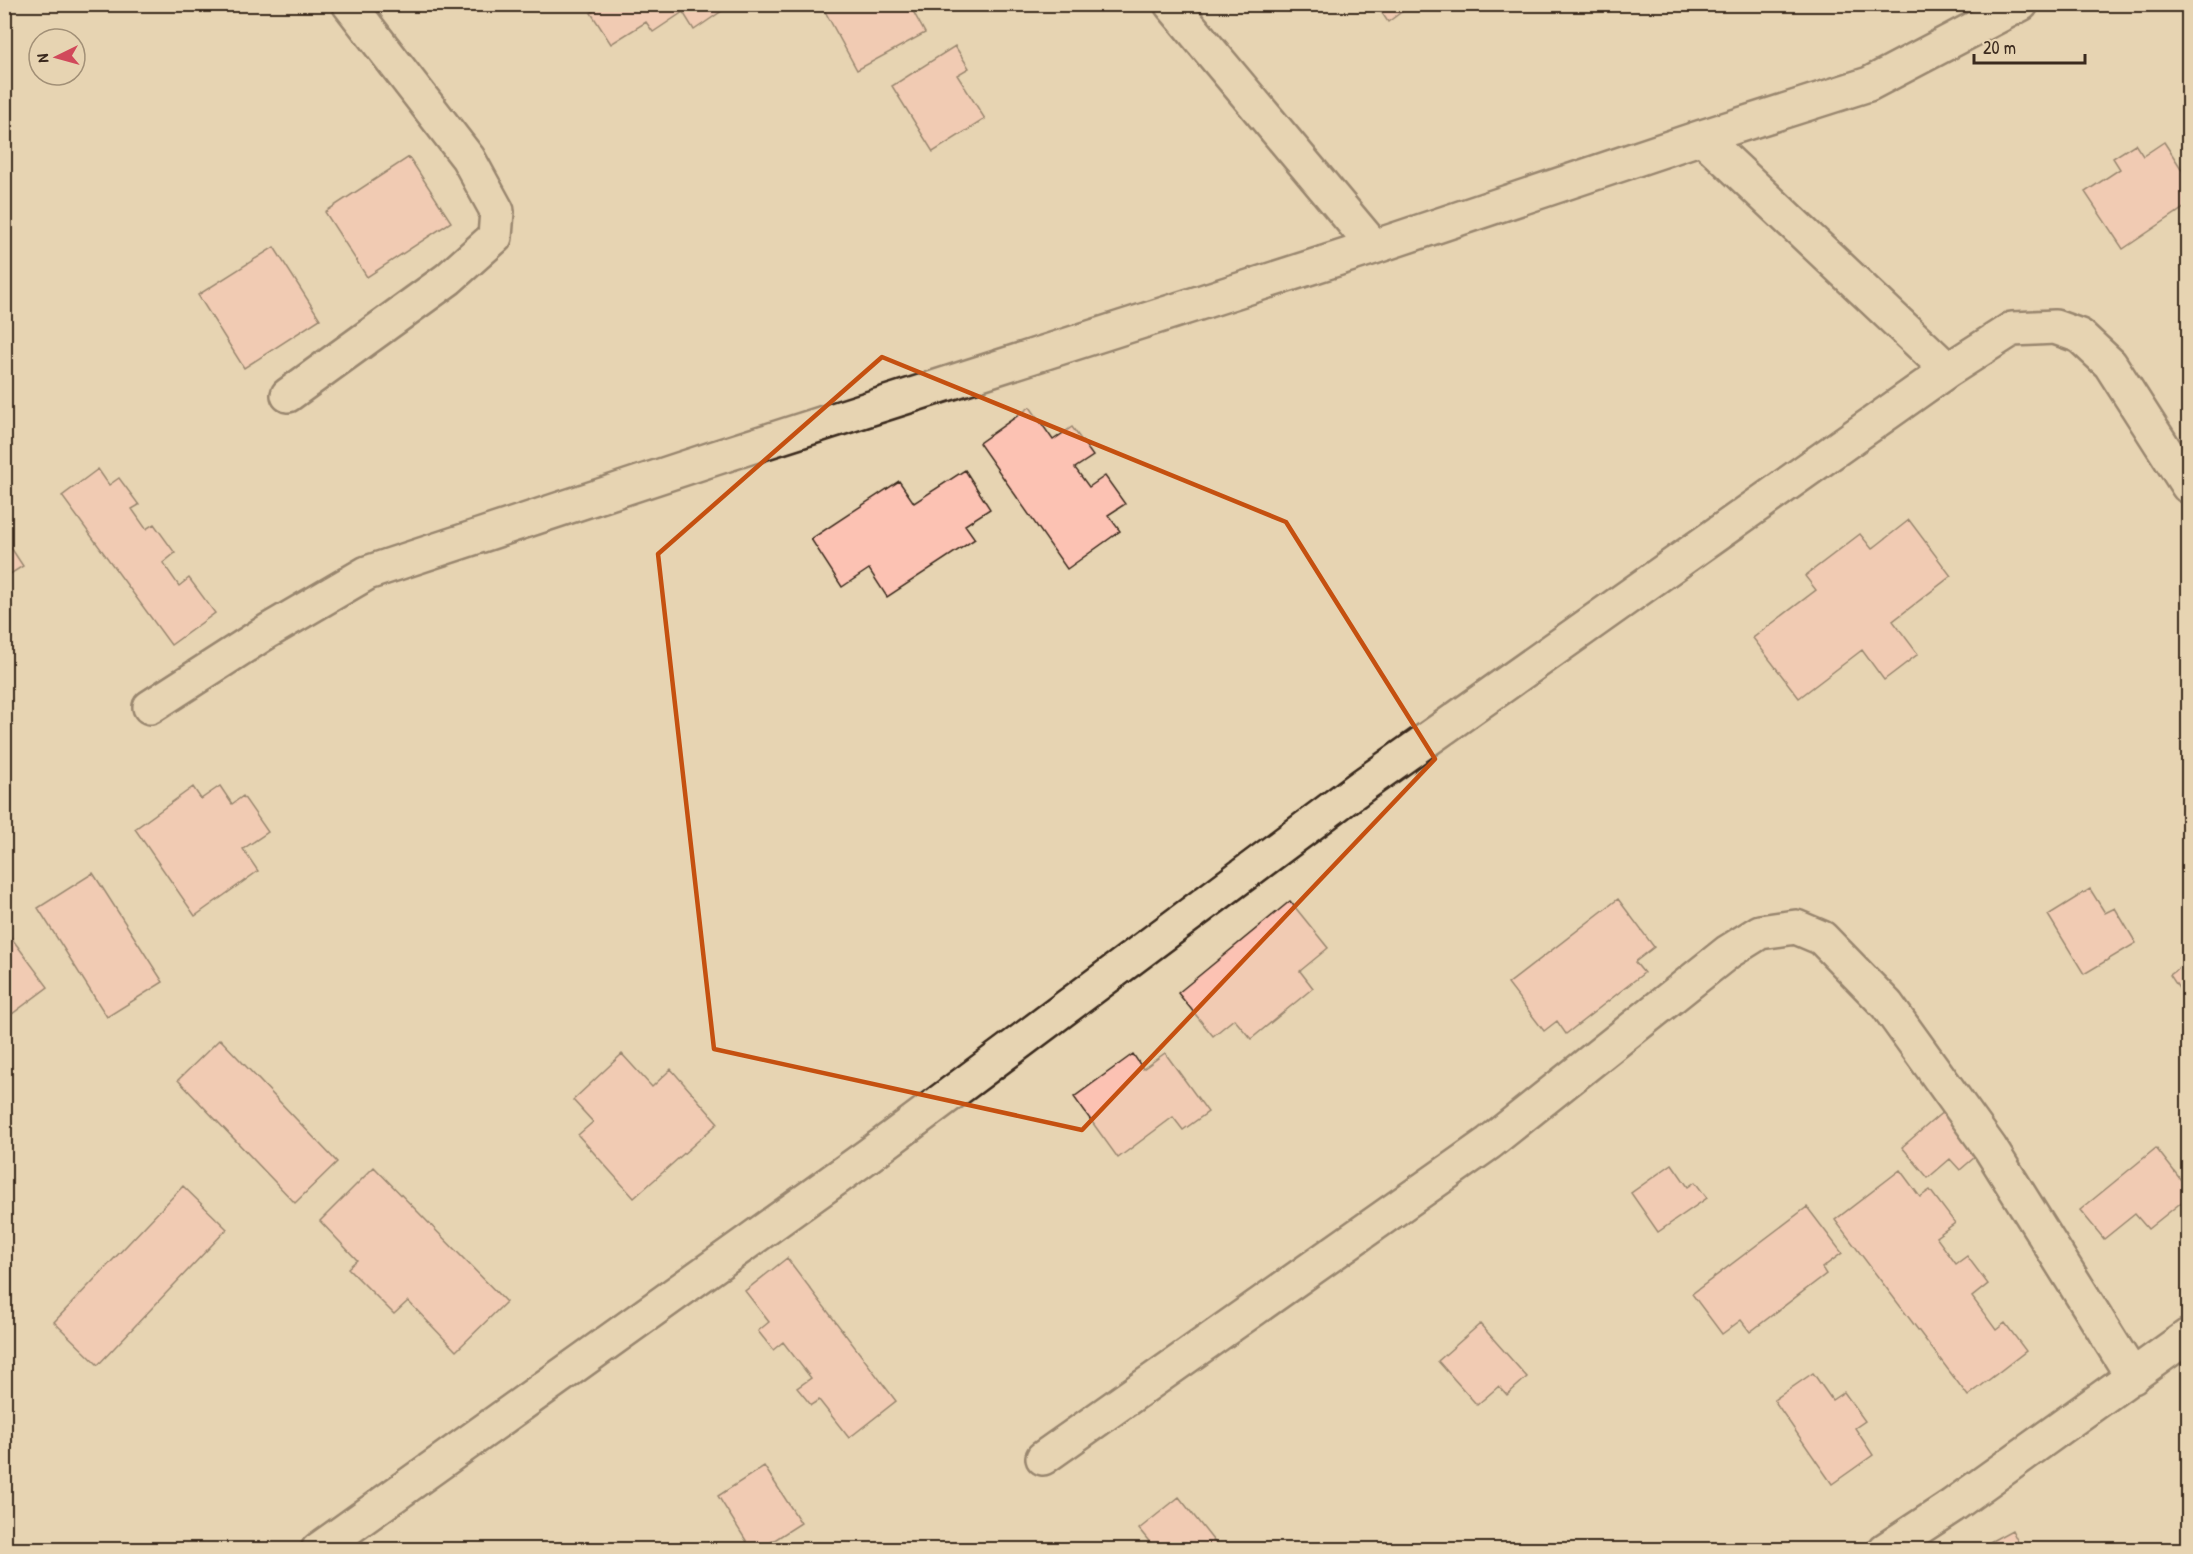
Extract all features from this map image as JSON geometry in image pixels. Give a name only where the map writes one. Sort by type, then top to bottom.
[{"type":"street","points":[[288,395],[448,279],[495,237],[498,212],[468,158],[349,4]]},
{"type":"street","points":[[1171,4],[1374,247]]},
{"type":"street","points":[[150,707],[268,631],[367,573],[1869,84],[1984,13],[2021,4]]},
{"type":"street","points":[[1702,137],[1948,370]]},
{"type":"street","points":[[318,1550],[860,1162],[1363,785],[1948,370],[2012,329],[2055,327],[2080,336],[2110,364],[2188,486]]},
{"type":"street","points":[[1043,1458],[1489,1143],[1728,952],[1760,932],[1796,927],[1822,938],[1887,1005],[1989,1148],[2133,1377]]},
{"type":"street","points":[[1885,1550],[1952,1506],[2188,1336]]},
{"type":"highlighted area","points":[[882,357],[1286,522],[1435,759],[1082,1130],[714,1049],[658,554]]},
{"type":"building","points":[[603,4],[732,4],[694,30],[683,12],[653,32],[646,22],[611,44],[591,13]]},
{"type":"building","points":[[821,4],[909,4],[925,33],[857,70]]},
{"type":"building","points":[[1376,4],[1412,4],[1388,22]]},
{"type":"building","points":[[955,46],[969,68],[957,75],[985,119],[933,152],[892,86]]},
{"type":"building","points":[[2164,142],[2188,179],[2188,205],[2123,249],[2085,192],[2120,169],[2113,158],[2135,144],[2143,156]]},
{"type":"building","points":[[409,157],[451,222],[367,277],[325,212]]},
{"type":"building","points":[[274,247],[320,319],[244,368],[198,295]]},
{"type":"building","points":[[1030,407],[1053,440],[1072,427],[1093,456],[1075,468],[1089,487],[1105,476],[1125,504],[1108,515],[1120,531],[1067,569],[979,443]]},
{"type":"building","points":[[98,469],[109,485],[119,478],[139,505],[132,509],[146,529],[154,524],[175,553],[163,563],[179,586],[189,578],[215,613],[171,645],[62,496]]},
{"type":"building","points":[[965,470],[990,509],[965,525],[975,539],[887,597],[869,569],[842,587],[811,539],[899,481],[914,503]]},
{"type":"building","points":[[1909,520],[1951,576],[1893,621],[1918,654],[1884,680],[1862,650],[1799,698],[1753,638],[1816,590],[1805,576],[1860,534],[1872,549]]},
{"type":"building","points":[[4,537],[23,566],[4,578]]},
{"type":"building","points":[[220,786],[232,804],[243,796],[268,832],[243,849],[258,871],[195,916],[135,829],[193,787],[201,799]]},
{"type":"building","points":[[93,873],[163,982],[107,1017],[38,908]]},
{"type":"building","points":[[2090,889],[2105,913],[2115,908],[2136,943],[2084,974],[2048,915]]},
{"type":"building","points":[[1618,899],[1654,947],[1635,962],[1644,973],[1566,1034],[1557,1021],[1544,1031],[1508,984]]},
{"type":"building","points":[[1290,901],[1328,948],[1300,971],[1313,988],[1251,1039],[1234,1019],[1213,1036],[1178,993]]},
{"type":"building","points":[[4,928],[48,987],[4,1020]]},
{"type":"building","points":[[2188,962],[2188,1002],[2170,975]]},
{"type":"building","points":[[220,1039],[337,1162],[295,1203],[178,1080]]},
{"type":"building","points":[[1165,1053],[1208,1112],[1183,1130],[1173,1117],[1118,1158],[1074,1097],[1133,1054],[1143,1069]]},
{"type":"building","points":[[622,1054],[652,1087],[671,1069],[718,1123],[634,1198],[578,1135],[593,1122],[573,1100]]},
{"type":"building","points":[[1945,1110],[1982,1151],[1960,1170],[1950,1159],[1928,1178],[1902,1147]]},
{"type":"building","points":[[2156,1148],[2188,1189],[2188,1197],[2148,1229],[2135,1214],[2104,1239],[2080,1210]]},
{"type":"building","points":[[1672,1164],[1688,1187],[1695,1182],[1707,1198],[1658,1232],[1631,1193]]},
{"type":"building","points":[[374,1167],[506,1302],[456,1351],[408,1301],[394,1314],[348,1268],[357,1260],[320,1221]]},
{"type":"building","points":[[1900,1170],[1920,1197],[1930,1190],[1955,1223],[1936,1237],[1956,1264],[1967,1256],[1988,1284],[1972,1297],[1996,1330],[2005,1323],[2026,1351],[1968,1396],[1835,1220]]},
{"type":"building","points":[[183,1186],[227,1229],[98,1365],[54,1322]]},
{"type":"building","points":[[1807,1207],[1842,1253],[1822,1268],[1826,1274],[1750,1332],[1741,1320],[1722,1334],[1692,1294]]},
{"type":"building","points":[[787,1258],[896,1401],[849,1438],[819,1400],[811,1405],[797,1388],[811,1378],[783,1342],[773,1350],[758,1331],[769,1322],[745,1291]]},
{"type":"building","points":[[1480,1324],[1527,1377],[1507,1395],[1499,1386],[1477,1405],[1438,1361]]},
{"type":"building","points":[[1813,1373],[1832,1400],[1844,1392],[1865,1421],[1855,1428],[1873,1455],[1832,1484],[1774,1400]]},
{"type":"building","points":[[764,1466],[801,1523],[759,1550],[752,1550],[718,1496]]},
{"type":"building","points":[[1179,1497],[1221,1550],[1146,1550],[1152,1545],[1139,1529]]},
{"type":"building","points":[[2012,1530],[2022,1550],[1975,1550]]}]
